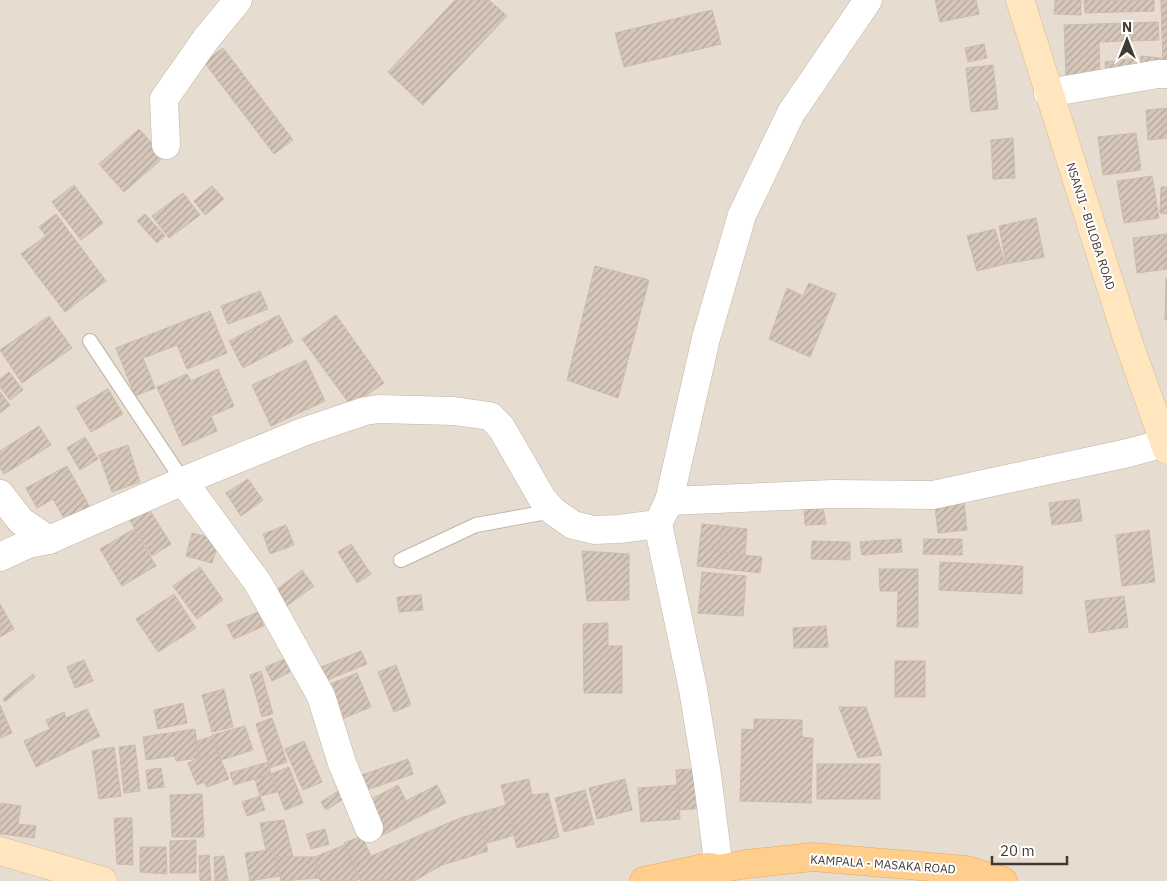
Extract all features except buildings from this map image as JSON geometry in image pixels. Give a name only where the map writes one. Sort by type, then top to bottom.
[{"type":"main road","name":"NSANJI - BULOBA ROAD","points":[[1020,0],[1127,338],[1166,446]]},
{"type":"main road","points":[[0,851],[103,881]]},
{"type":"main road","name":"KAMPALA - MASAKA ROAD","points":[[644,881],[713,872],[746,864],[813,857],[966,870],[1003,881]]},
{"type":"street","points":[[166,145],[164,99],[206,39],[238,0]]},
{"type":"street","points":[[713,872],[707,776],[664,512],[706,338],[742,214],[791,113],[868,0]]},
{"type":"street","points":[[1048,93],[1167,74]]},
{"type":"street","points":[[0,556],[28,544],[49,540],[183,481],[303,432],[365,411],[379,409],[453,411],[490,416],[514,449],[543,500],[553,512],[573,525],[594,530],[619,529],[664,512],[834,494],[933,495],[1166,446]]},
{"type":"street","points":[[183,481],[258,583],[321,696],[342,763],[369,828]]},
{"type":"street","points":[[0,494],[21,521],[49,540]]},
{"type":"lane","points":[[90,341],[183,481]]},
{"type":"lane","points":[[401,560],[476,525],[553,512]]},
{"type":"shaded area","points":[[0,0],[1167,0],[1167,881],[0,881]]}]
